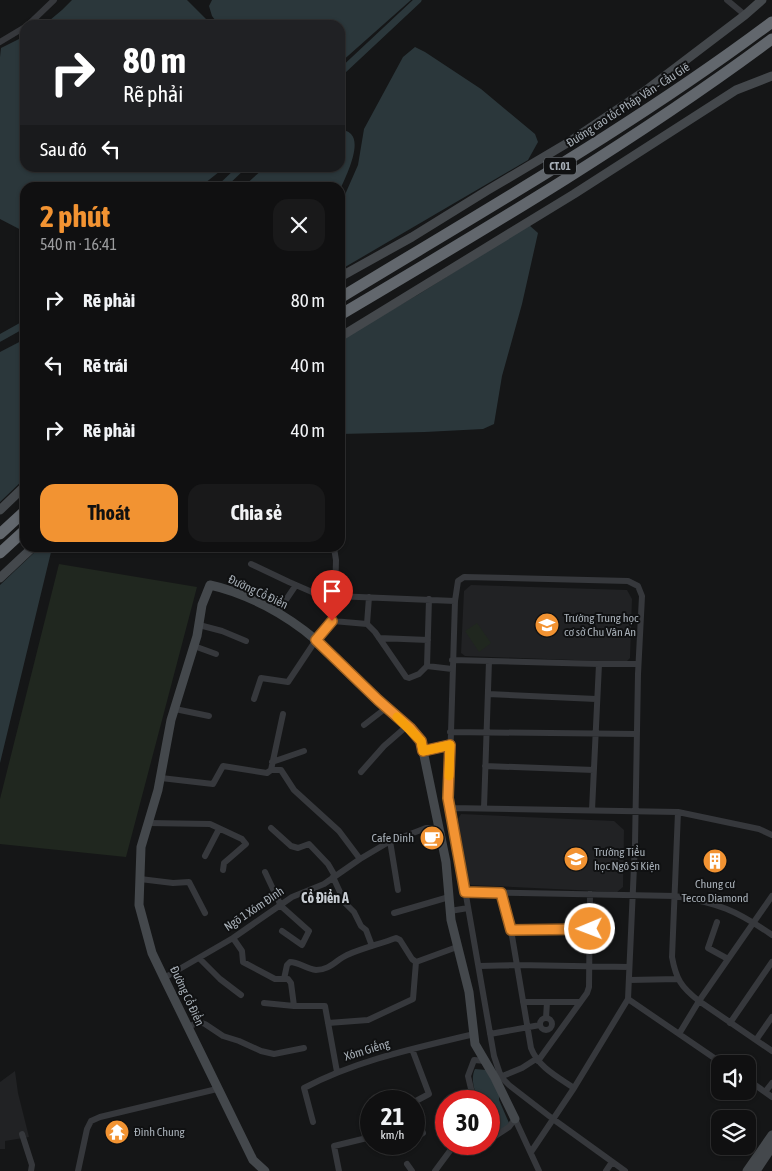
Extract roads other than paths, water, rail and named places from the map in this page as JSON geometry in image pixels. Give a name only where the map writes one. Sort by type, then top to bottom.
[{"type":"highway","name":"Đường cao tốc Pháp Vân - Cầu Giẽ","points":[[345,295],[619,129],[772,22]]},
{"type":"highway","name":"CT.01","points":[[345,312],[628,140],[772,39]]},
{"type":"highway","points":[[0,534],[20,516]]},
{"type":"highway","points":[[0,553],[20,535]]},
{"type":"street","points":[[33,20],[54,0]]},
{"type":"street","points":[[727,0],[745,15]]},
{"type":"street","points":[[345,274],[412,238],[569,142],[645,90],[745,15],[762,0]]},
{"type":"street","points":[[0,42],[20,30]]},
{"type":"street","points":[[345,334],[632,157],[736,90],[772,76]]},
{"type":"street","points":[[0,510],[20,491]]},
{"type":"street","points":[[0,578],[28,552]]},
{"type":"street","points":[[254,699],[261,678],[288,682],[316,640],[332,621],[335,599],[335,552]]},
{"type":"street","points":[[251,564],[296,585],[335,599],[369,597],[455,601]]},
{"type":"street","points":[[530,1152],[553,1119],[574,1088],[628,998],[636,811],[638,664],[642,596],[638,586],[628,581],[464,577],[458,581],[452,660],[448,798],[498,1077],[553,1119],[625,1171]]},
{"type":"street","name":"Đường Cổ Điển","points":[[265,1171],[253,1160],[164,978],[152,952],[139,905],[141,847],[161,778],[175,709],[194,646],[202,606],[210,585],[224,588],[295,623],[316,640],[421,741],[446,862],[450,911],[468,992],[475,1044],[498,1077],[515,1119]]},
{"type":"street","points":[[276,613],[296,585]]},
{"type":"street","points":[[367,624],[369,597]]},
{"type":"street","points":[[332,621],[367,624],[406,677],[409,678],[419,674],[427,666],[429,599]]},
{"type":"street","points":[[199,625],[222,631],[246,641]]},
{"type":"street","points":[[379,638],[428,640]]},
{"type":"street","points":[[194,646],[216,654]]},
{"type":"street","points":[[452,660],[638,664]]},
{"type":"street","points":[[484,808],[489,661]]},
{"type":"street","points":[[592,810],[599,664]]},
{"type":"street","points":[[427,666],[452,669]]},
{"type":"street","points":[[488,694],[596,699]]},
{"type":"street","points":[[364,725],[386,708]]},
{"type":"street","points":[[175,709],[209,716]]},
{"type":"street","points":[[271,770],[283,714]]},
{"type":"street","points":[[361,772],[384,746],[407,726]]},
{"type":"street","points":[[450,732],[637,734]]},
{"type":"street","points":[[423,751],[450,745]]},
{"type":"street","points":[[272,762],[304,751]]},
{"type":"street","points":[[161,778],[213,784],[224,766],[267,773],[271,770],[281,770],[294,790],[339,832],[360,859]]},
{"type":"street","points":[[485,766],[594,770]]},
{"type":"street","points":[[450,808],[678,812],[759,829],[772,835]]},
{"type":"street","points":[[678,812],[672,957],[675,973],[687,992],[699,1002],[772,1051]]},
{"type":"street","points":[[148,823],[210,824],[242,839],[246,844],[224,863],[223,870]]},
{"type":"street","points":[[205,856],[219,828]]},
{"type":"street","points":[[271,828],[291,846],[298,848],[309,844],[328,864],[345,903],[354,912],[361,926],[366,930],[372,946]]},
{"type":"street","name":"Ngõ 1 Xóm Đình","points":[[164,978],[232,938],[281,906],[292,896],[324,884],[360,859],[390,842],[426,828],[439,828]]},
{"type":"street","points":[[390,842],[398,890]]},
{"type":"street","name":"Ngõ 1 Xóm Đình","points":[[264,872],[281,906],[309,931],[302,945],[282,931]]},
{"type":"street","points":[[140,879],[173,883],[189,882],[204,913]]},
{"type":"street","points":[[465,892],[675,896],[705,901],[727,908],[754,922],[772,935]]},
{"type":"street","points":[[501,893],[511,930],[531,1048],[537,1060],[574,1088]]},
{"type":"street","points":[[498,1077],[537,1060],[559,1033],[589,987],[590,894]]},
{"type":"street","points":[[678,1034],[772,896]]},
{"type":"street","points":[[394,913],[449,897]]},
{"type":"street","points":[[450,911],[468,908]]},
{"type":"street","points":[[718,922],[708,947],[710,950],[728,959]]},
{"type":"street","points":[[511,930],[590,929]]},
{"type":"street","name":"Ngõ 1 Xóm Đình","points":[[232,938],[242,951],[243,962],[275,978],[284,979]]},
{"type":"street","points":[[294,1006],[291,983],[288,979],[284,979],[287,965],[290,962],[306,968],[322,969],[332,966],[345,955],[396,938],[400,940],[416,962]]},
{"type":"street","points":[[416,962],[457,947]]},
{"type":"street","points":[[199,958],[220,979],[241,995]]},
{"type":"street","points":[[328,1023],[368,1020],[413,999],[416,962]]},
{"type":"street","points":[[730,1023],[772,962]]},
{"type":"street","points":[[479,966],[629,967]]},
{"type":"street","points":[[629,980],[678,978]]},
{"type":"street","points":[[628,998],[711,1056]]},
{"type":"street","points":[[523,1002],[580,1002]]},
{"type":"street","points":[[546,1018],[548,1002]]},
{"type":"street","points":[[264,1003],[294,1006],[325,1006],[337,1072]]},
{"type":"street","points":[[756,1040],[772,1017]]},
{"type":"street","points":[[540,1025],[540,1020],[546,1018]]},
{"type":"street","points":[[546,1018],[551,1021],[551,1027]]},
{"type":"street","points":[[188,1027],[199,1022],[223,1036],[274,1054],[304,1048]]},
{"type":"street","points":[[490,1034],[540,1025]]},
{"type":"street","points":[[540,1025],[546,1030],[551,1027]]},
{"type":"street","points":[[551,1027],[559,1033]]},
{"type":"street","name":"Xóm Giếng","points":[[313,1122],[304,1088],[337,1072],[412,1049],[474,1034]]},
{"type":"street","points":[[412,1049],[429,1094],[425,1096]]},
{"type":"street","points":[[471,1090],[468,1076],[474,1060],[486,1061]]},
{"type":"street","points":[[765,1092],[772,1083]]},
{"type":"street","points":[[756,1086],[772,1097]]},
{"type":"street","points":[[78,1171],[90,1121],[218,1089]]},
{"type":"street","points":[[500,1133],[510,1127],[515,1119]]},
{"type":"street","points":[[515,1119],[539,1171]]},
{"type":"street","points":[[22,1134],[32,1165],[31,1171]]},
{"type":"street","points":[[747,1171],[772,1135]]},
{"type":"street","points":[[339,1171],[334,1146],[360,1140]]},
{"type":"street","points":[[756,1171],[772,1147]]},
{"type":"street","points":[[435,1171],[447,1155]]},
{"type":"street","points":[[606,1171],[612,1162]]},
{"type":"street","points":[[407,1164],[412,1171]]},
{"type":"waterway","points":[[345,68],[418,0]]},
{"type":"waterway","points":[[226,182],[237,172]]},
{"type":"waterway","points":[[0,338],[20,327]]},
{"type":"place","name":"Trường Trung học cơ sở Chu Vân An","points":[[547,625]]},
{"type":"place","name":"Cafe Dinh","points":[[432,838]]},
{"type":"place","name":"Trường Tiểu học Ngô Sĩ Kiện","points":[[576,859]]},
{"type":"place","name":"Chung cư Tecco Diamond","points":[[715,861]]},
{"type":"place","name":"Đình Chung","points":[[117,1132]]},
{"type":"district","name":"Cổ Điển A","points":[[325,898]]}]
